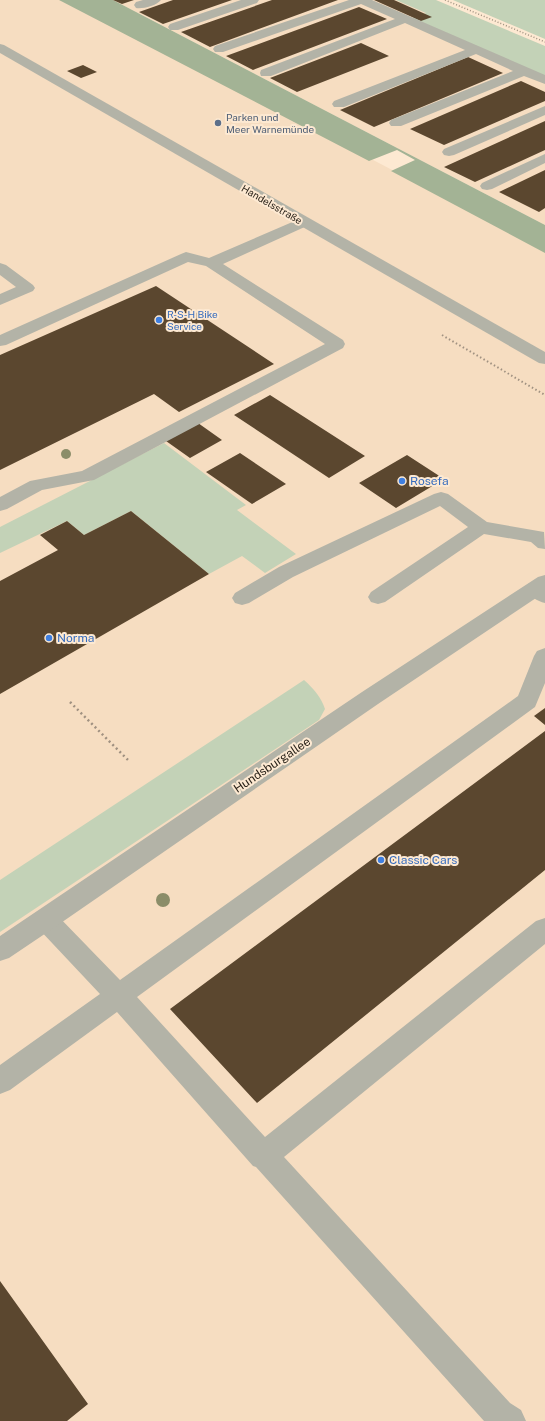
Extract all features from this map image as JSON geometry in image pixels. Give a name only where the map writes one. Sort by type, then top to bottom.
[{"type":"street","points":[[140,5],[156,0]]},
{"type":"street","points":[[174,27],[253,0]]},
{"type":"street","points":[[219,49],[361,0],[545,80]]},
{"type":"street","points":[[266,73],[406,19]]},
{"type":"street","name":"Handelsstraße","points":[[1,49],[545,359]]},
{"type":"street","points":[[339,104],[476,50]]},
{"type":"street","points":[[396,123],[524,71]]},
{"type":"street","points":[[449,152],[545,110]]},
{"type":"street","points":[[487,186],[545,158]]},
{"type":"street","points":[[211,263],[304,222]]},
{"type":"street","points":[[0,341],[186,257],[211,263],[337,344],[87,476],[37,484],[0,505]]},
{"type":"street","points":[[0,268],[27,288],[0,300]]},
{"type":"street","points":[[242,598],[286,572],[441,498],[481,527],[537,537],[545,543]]},
{"type":"street","points":[[378,597],[481,527]]},
{"type":"street","name":"Hundsburgallee","points":[[0,950],[364,702],[542,589]]},
{"type":"street","points":[[0,1081],[527,701],[545,656]]},
{"type":"street","points":[[46,920],[118,995],[499,1414],[510,1421]]},
{"type":"street","points":[[263,1156],[545,929]]},
{"type":"path","points":[[445,0],[545,42]]},
{"type":"path","points":[[70,702],[130,762]]},
{"type":"shaded area","points":[[0,0],[68,0],[545,250],[545,1421],[0,1421]]},
{"type":"shaded area","points":[[113,0],[421,0],[545,55],[545,225]]},
{"type":"green space","points":[[59,0],[113,0],[545,225],[545,253],[391,171],[415,160],[397,150],[369,161]]},
{"type":"green space","points":[[396,0],[436,0],[545,46],[545,76],[412,18],[426,13]]},
{"type":"green space","points":[[453,0],[545,0],[545,39]]},
{"type":"green space","points":[[164,443],[246,505],[237,510],[296,554],[265,573],[242,556],[209,574],[131,511],[84,535],[67,521],[0,553],[0,527]]},
{"type":"green space","points":[[304,680],[317,693],[325,709],[319,720],[0,932],[0,880]]},
{"type":"building","points":[[113,0],[134,0],[122,4]]},
{"type":"building","points":[[173,0],[232,0],[163,24],[139,12]]},
{"type":"building","points":[[272,0],[338,0],[210,47],[181,32]]},
{"type":"building","points":[[374,0],[394,0],[432,17],[421,21]]},
{"type":"building","points":[[359,7],[387,19],[253,70],[226,56]]},
{"type":"building","points":[[361,43],[389,56],[297,92],[270,78]]},
{"type":"building","points":[[468,57],[503,73],[374,127],[340,110]]},
{"type":"building","points":[[83,65],[97,72],[81,78],[67,71]]},
{"type":"building","points":[[521,81],[545,92],[545,101],[444,145],[410,129]]},
{"type":"building","points":[[545,121],[545,150],[475,182],[444,167]]},
{"type":"building","points":[[545,170],[545,208],[539,212],[499,192]]},
{"type":"building","points":[[156,286],[274,364],[179,412],[154,394],[0,470],[0,355]]},
{"type":"building","points":[[270,395],[365,456],[329,478],[234,415]]},
{"type":"building","points":[[198,423],[222,440],[190,458],[166,441]]},
{"type":"building","points":[[240,453],[286,484],[252,504],[206,472]]},
{"type":"building","name":"Rosefa","points":[[407,455],[444,479],[396,508],[359,483]]},
{"type":"building","name":"Norma","points":[[131,511],[209,574],[0,694],[0,581],[58,550],[40,535],[67,521],[84,535]]},
{"type":"building","points":[[545,708],[545,725],[534,716]]},
{"type":"building","points":[[545,731],[545,870],[257,1103],[170,1009]]},
{"type":"building","points":[[0,1281],[88,1404],[67,1421],[0,1421]]},
{"type":"place","name":"Parken und Meer Warnemünde","points":[[218,123]]},
{"type":"place","name":"R-S-H Bike Service","points":[[159,320]]},
{"type":"place","name":"Rosefa","points":[[402,481]]},
{"type":"place","name":"Norma","points":[[49,638]]},
{"type":"place","name":"Classic Cars","points":[[381,860]]}]
